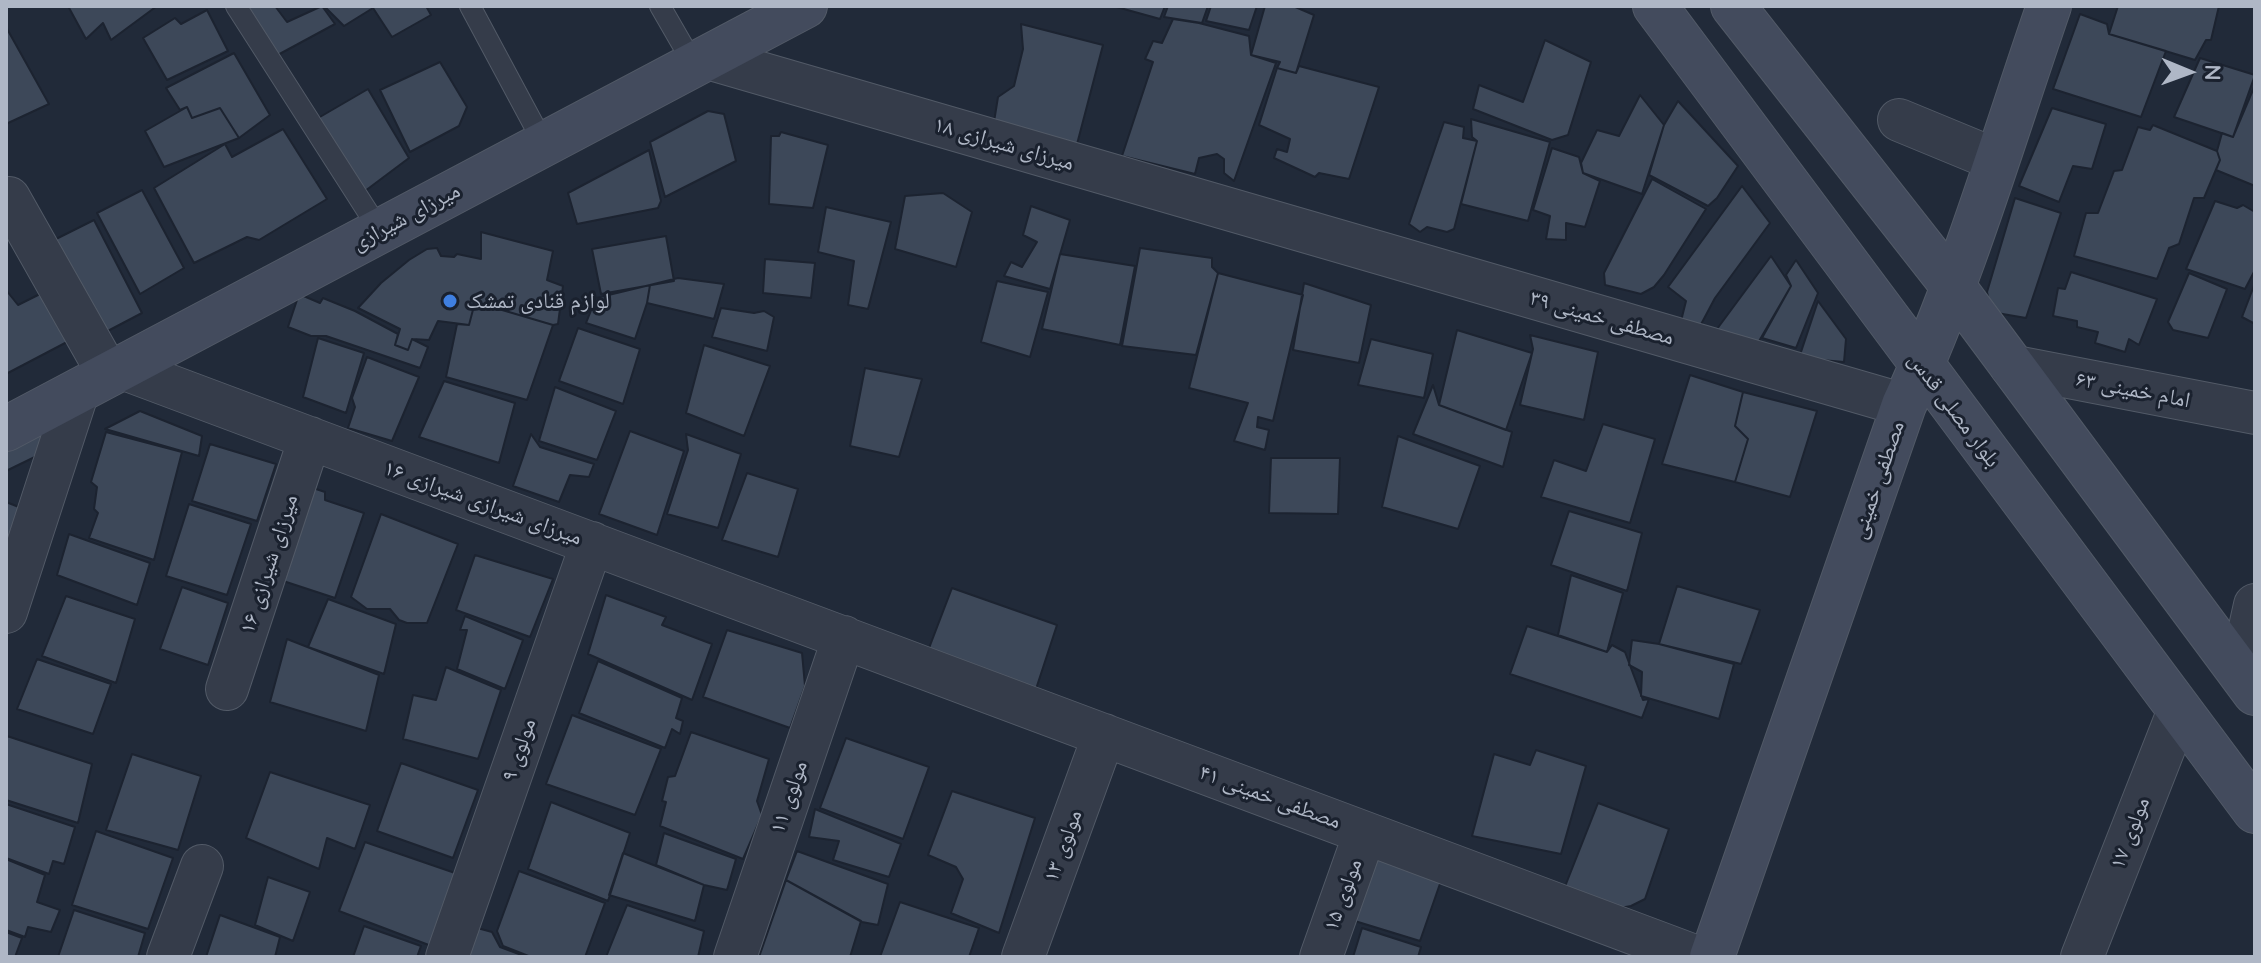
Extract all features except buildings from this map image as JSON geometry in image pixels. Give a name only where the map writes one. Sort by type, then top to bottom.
[{"type":"main road","name":"میرزای شیرازی","points":[[6,429],[805,6]]},
{"type":"main road","points":[[1733,6],[1952,285],[2248,682]]},
{"type":"main road","name":"مصطفی خمینی","points":[[1712,957],[1912,386],[1996,160],[2041,8]]},
{"type":"main road","name":"بلوار مصلی قدس","points":[[1650,9],[1912,386],[2179,710],[2255,811]]},
{"type":"street","name":"میرزای شیرازی ۱۸","points":[[701,61],[1301,230]]},
{"type":"street","points":[[1899,120],[1996,160]]},
{"type":"street","points":[[6,612],[103,378],[9,198]]},
{"type":"street","name":"مصطفی خمینی ۳۹","points":[[1301,230],[1912,386]]},
{"type":"street","name":"امام خمینی ۶۳","points":[[2011,366],[2255,413]]},
{"type":"street","name":"میرزای شیرازی شیرازی ۱۶","points":[[103,378],[310,438],[844,637]]},
{"type":"street","name":"میرزای شیرازی ۱۶","points":[[227,689],[310,438]]},
{"type":"street","name":"مولوی ۹","points":[[447,957],[592,543]]},
{"type":"street","points":[[2248,682],[2255,605]]},
{"type":"street","name":"مصطفی خمینی ۴۱","points":[[844,637],[1697,957]]},
{"type":"street","name":"مولوی ۱۱","points":[[735,957],[844,637]]},
{"type":"street","name":"مولوی ۱۷","points":[[2082,957],[2179,710]]},
{"type":"street","name":"مولوی ۱۳","points":[[1023,957],[1104,735]]},
{"type":"street","name":"مولوی ۱۵","points":[[1321,957],[1365,833]]},
{"type":"street","points":[[168,957],[202,866]]},
{"type":"lane","points":[[236,6],[380,231]]},
{"type":"lane","points":[[470,6],[544,144]]},
{"type":"lane","points":[[660,6],[701,61]]},
{"type":"place","name":"لوازم قنادی تمشک","points":[[450,301]]}]
